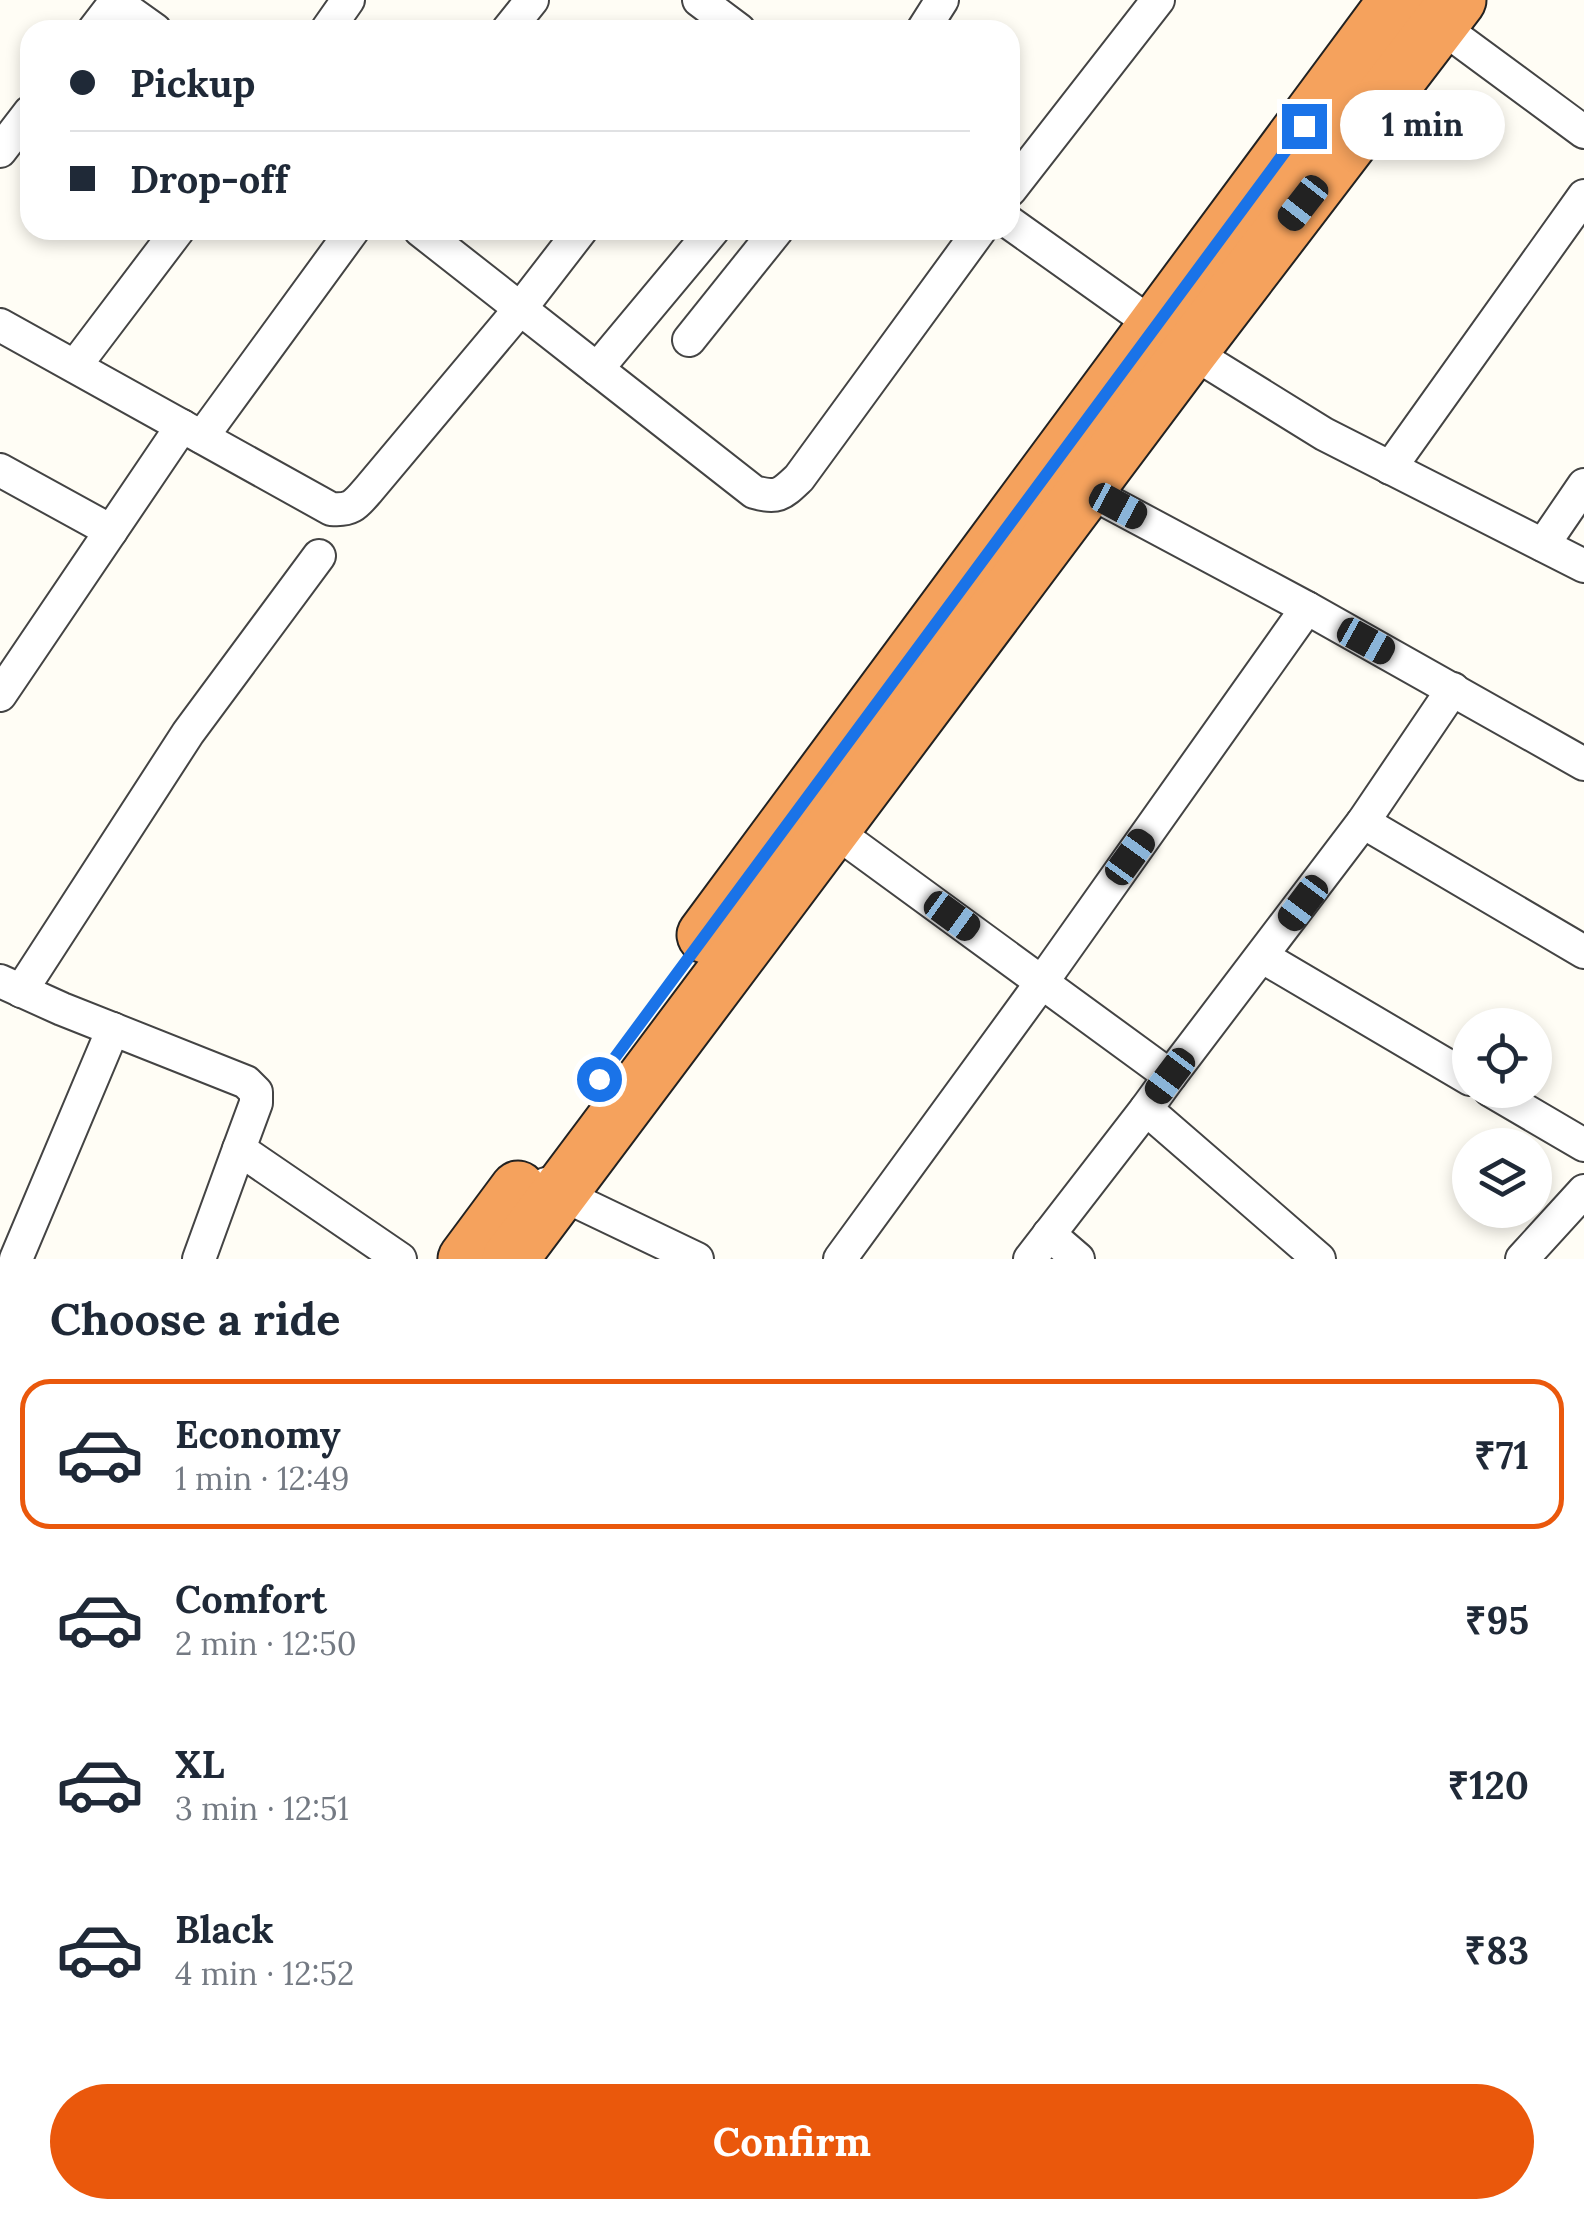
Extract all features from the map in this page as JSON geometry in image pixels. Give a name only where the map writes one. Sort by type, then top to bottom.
[{"type":"highway","points":[[510,1259],[544,1183],[1172,338],[1431,8]]},
{"type":"highway","points":[[466,1259],[544,1183],[832,829],[1086,490],[1172,338]]},
{"type":"street","points":[[516,20],[532,0]]},
{"type":"street","points":[[698,0],[725,20]]},
{"type":"street","points":[[1020,177],[1158,0]]},
{"type":"street","points":[[116,1],[142,20]]},
{"type":"street","points":[[1431,8],[1584,132]]},
{"type":"street","points":[[0,151],[20,125]]},
{"type":"street","points":[[1390,468],[1584,196]]},
{"type":"street","points":[[1020,229],[1172,338],[1324,434],[1584,566]]},
{"type":"street","points":[[75,366],[170,240]]},
{"type":"street","points":[[0,695],[12,652],[345,240]]},
{"type":"street","points":[[433,240],[754,492],[771,497],[784,492],[799,478],[973,240]]},
{"type":"street","points":[[0,325],[331,508],[346,510],[369,490],[573,240]]},
{"type":"street","points":[[597,369],[705,240]]},
{"type":"street","points":[[689,340],[770,240]]},
{"type":"street","points":[[0,470],[111,531]]},
{"type":"street","points":[[1543,545],[1584,485]]},
{"type":"street","points":[[1086,490],[1307,608],[1584,764]]},
{"type":"street","points":[[199,1259],[256,1104],[256,1092],[246,1082],[10,986],[188,733],[319,556]]},
{"type":"street","points":[[840,1259],[1307,608]]},
{"type":"street","points":[[1078,1259],[1040,1247],[1263,957],[1363,822],[1453,690]]},
{"type":"street","points":[[1363,822],[1584,952]]},
{"type":"street","points":[[832,829],[1170,1076]]},
{"type":"street","points":[[1263,957],[1452,1067]]},
{"type":"street","points":[[16,1259],[112,1029]]},
{"type":"street","points":[[1520,1108],[1584,1146]]},
{"type":"street","points":[[1146,1109],[1320,1259]]},
{"type":"street","points":[[240,1148],[400,1259]]},
{"type":"street","points":[[544,1183],[696,1259]]},
{"type":"street","points":[[1522,1259],[1584,1191]]},
{"type":"route","points":[[599,1079],[1304,126]]}]
